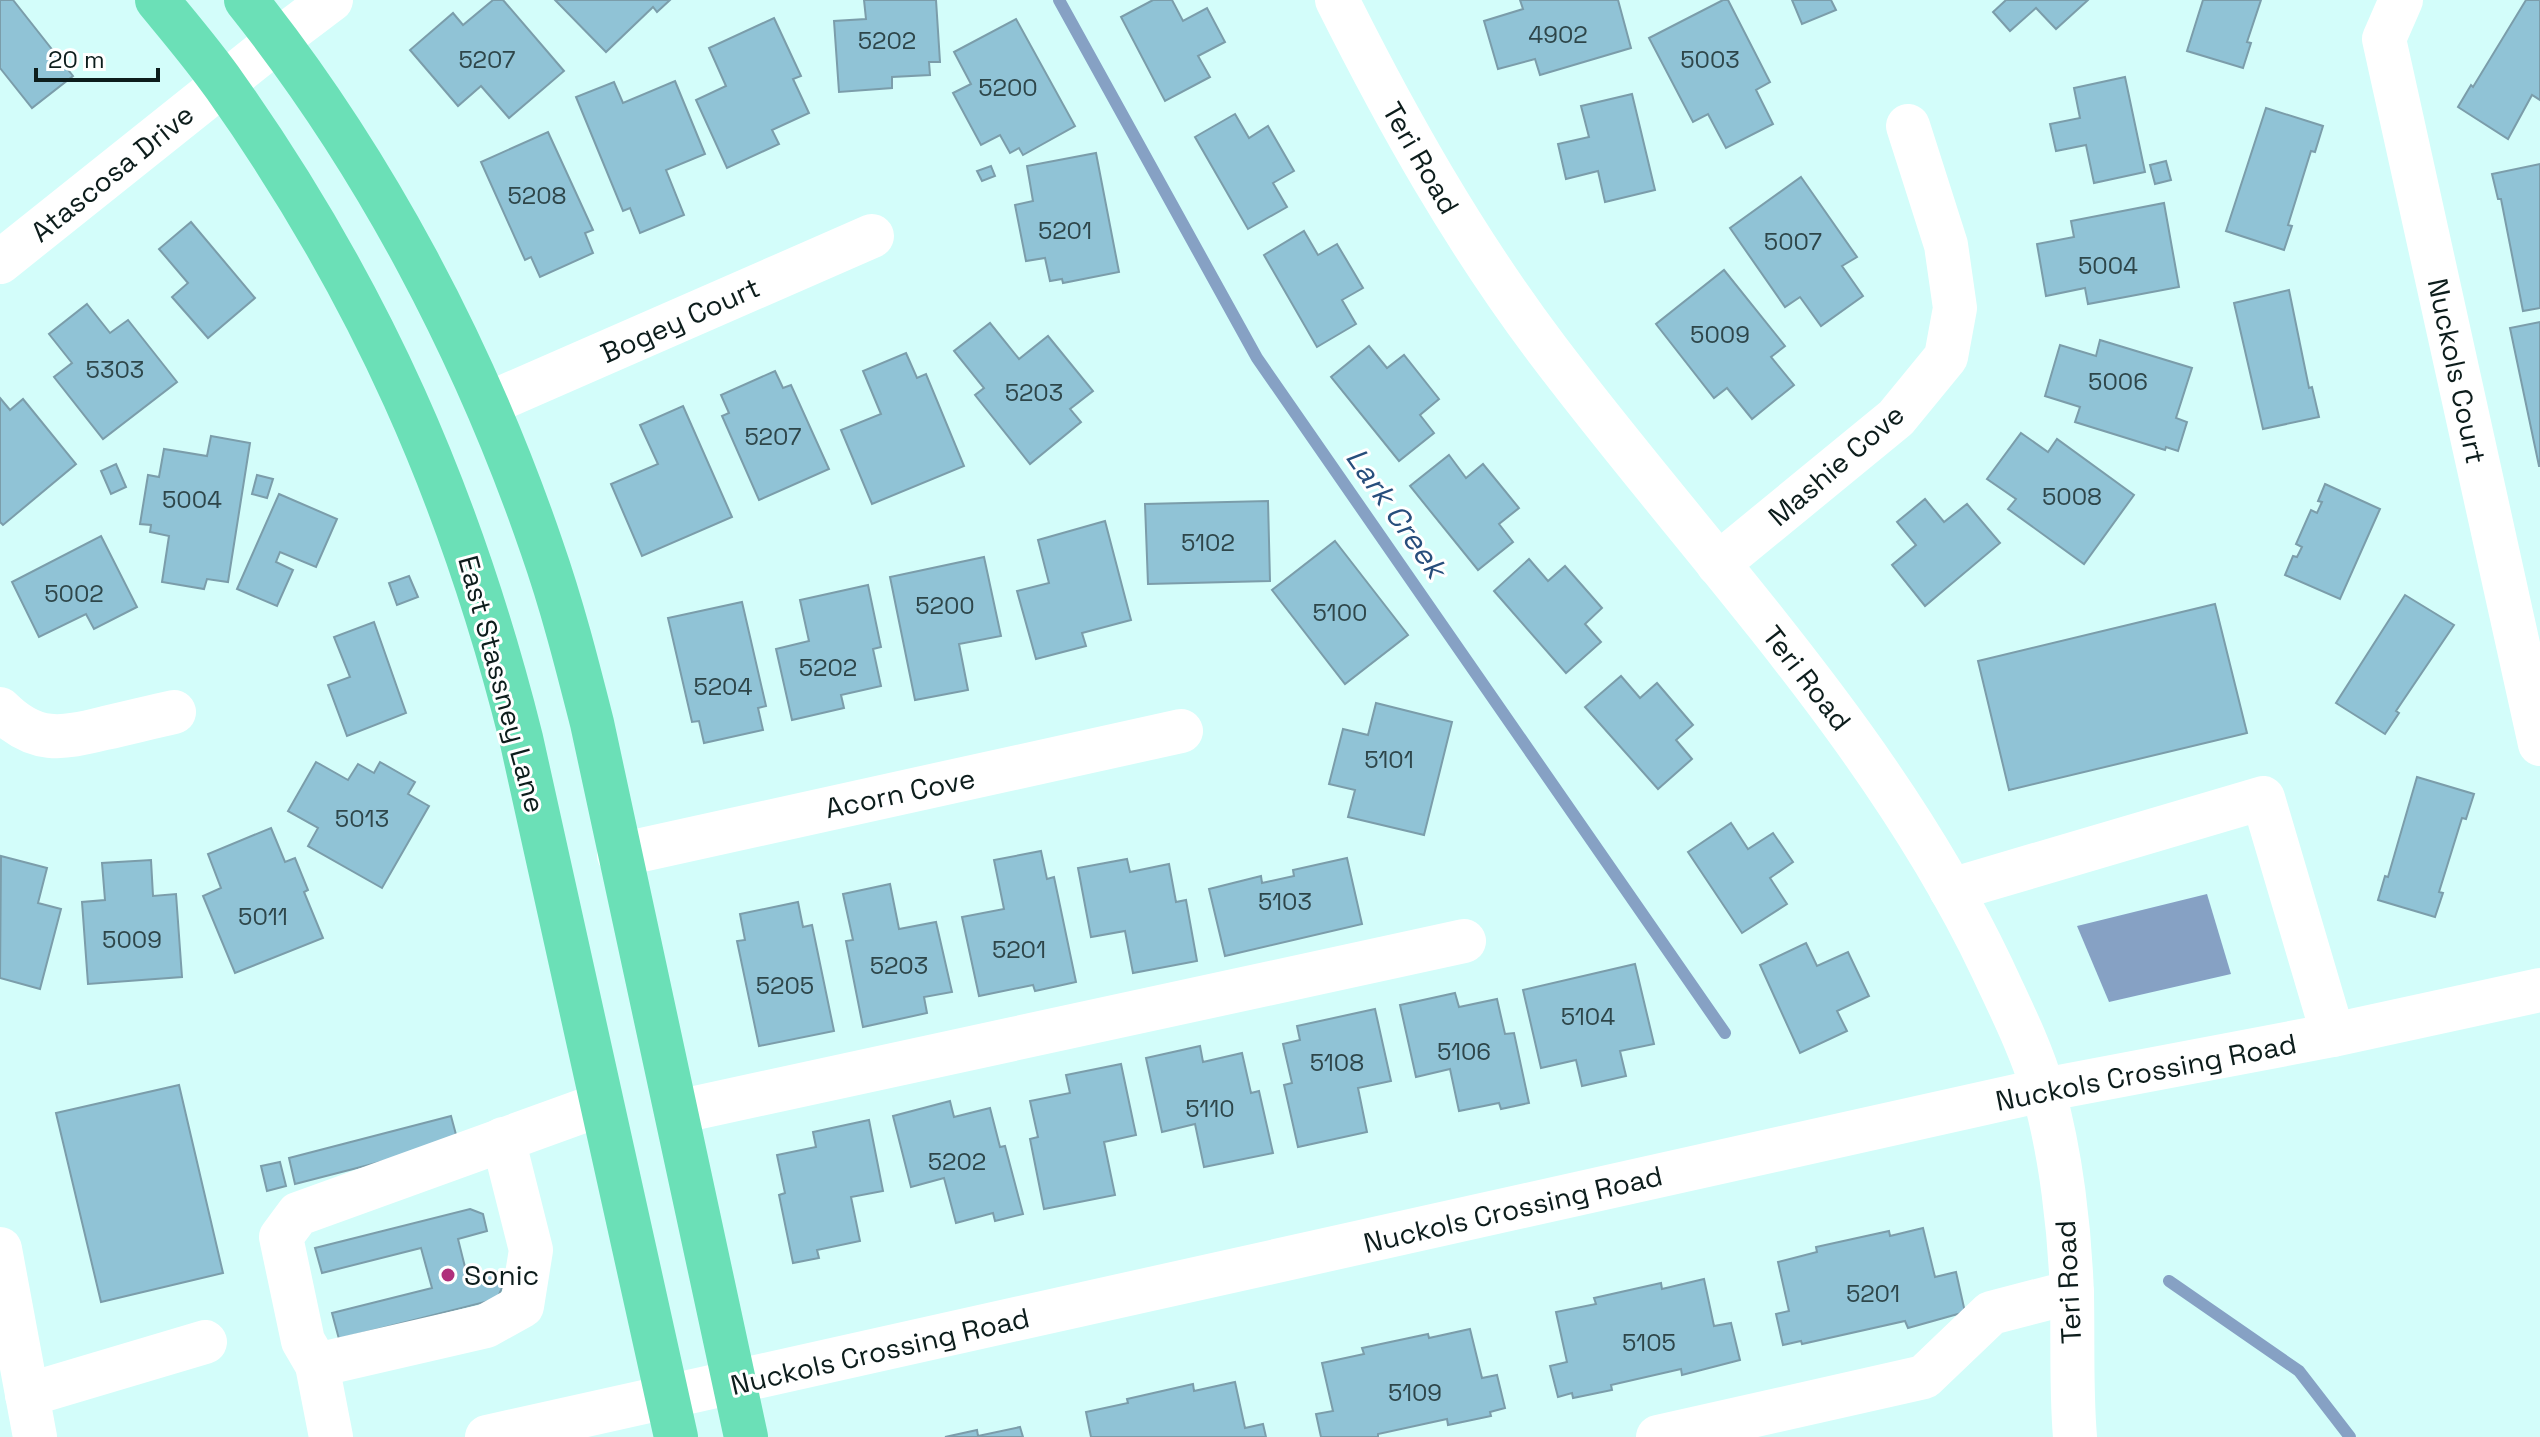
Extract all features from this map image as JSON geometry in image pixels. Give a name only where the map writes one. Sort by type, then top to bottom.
[{"type":"main road","name":"East Stassney Lane","points":[[157,0],[224,83],[311,217],[348,281],[402,388],[450,502],[500,657],[672,1418]]},
{"type":"main road","points":[[246,0],[278,40],[365,172],[406,242],[488,404],[543,550],[592,723],[746,1437]]},
{"type":"street","name":"Atascosa Drive","points":[[0,262],[331,0]]},
{"type":"street","name":"Teri Road","points":[[1337,0],[1431,178],[1486,265],[1546,348],[1816,688],[1882,776],[1978,939],[2016,1020],[2043,1090],[2063,1186],[2072,1292],[2075,1437]]},
{"type":"street","name":"Nuckols Court","points":[[2401,0],[2384,39],[2540,744]]},
{"type":"street","name":"Mashie Cove","points":[[1718,564],[1896,418],[1946,357],[1955,308],[1946,245],[1908,126]]},
{"type":"street","name":"Bogey Court","points":[[488,404],[872,236]]},
{"type":"street","points":[[0,709],[31,732],[65,738],[174,712]]},
{"type":"street","name":"Acorn Cove","points":[[619,855],[1181,731]]},
{"type":"street","points":[[1951,890],[2263,798],[2333,1035]]},
{"type":"street","points":[[677,1112],[1464,941]]},
{"type":"street","name":"Nuckols Crossing Road","points":[[487,1437],[672,1418],[734,1384],[2043,1090],[2333,1035],[2540,990]]},
{"type":"street","points":[[331,1437],[317,1365],[303,1341],[281,1237],[298,1214],[602,1104]]},
{"type":"street","points":[[317,1365],[486,1326],[522,1306],[531,1250],[503,1139]]},
{"type":"street","points":[[0,1249],[31,1416],[205,1342]]},
{"type":"street","points":[[1658,1437],[1924,1377],[1991,1313],[2072,1292]]},
{"type":"water","points":[[2207,894],[2231,974],[2109,1002],[2077,926]]},
{"type":"building","points":[[0,0],[13,0],[73,76],[32,108],[0,68]]},
{"type":"building","points":[[493,0],[503,0],[564,71],[509,118],[481,86],[458,106],[410,50],[453,13],[463,25]]},
{"type":"building","points":[[555,0],[670,0],[657,12],[653,7],[606,52]]},
{"type":"building","points":[[864,0],[936,0],[940,62],[929,62],[930,75],[892,77],[892,88],[839,92],[834,21],[866,19]]},
{"type":"building","points":[[1153,0],[1172,0],[1183,21],[1207,8],[1225,42],[1198,56],[1210,77],[1165,101],[1121,17]]},
{"type":"building","points":[[1520,0],[1618,0],[1631,48],[1540,75],[1535,59],[1498,69],[1484,21],[1523,9]]},
{"type":"building","points":[[1728,0],[1770,82],[1756,90],[1773,124],[1726,148],[1708,114],[1693,122],[1649,38]]},
{"type":"building","points":[[1792,0],[1831,0],[1836,10],[1802,24]]},
{"type":"building","points":[[2006,0],[2088,0],[2056,29],[2036,8],[2010,31],[1993,12]]},
{"type":"building","points":[[2203,0],[2261,0],[2247,42],[2251,43],[2243,68],[2187,51]]},
{"type":"building","points":[[2526,0],[2540,0],[2540,100],[2532,95],[2508,139],[2458,107]]},
{"type":"building","points":[[774,18],[801,76],[793,79],[809,113],[772,130],[779,144],[727,168],[696,100],[726,86],[709,48]]},
{"type":"building","points":[[1016,19],[1075,126],[1023,155],[1019,148],[1010,153],[1000,135],[981,145],[953,93],[971,84],[954,52]]},
{"type":"building","points":[[2125,77],[2145,172],[2094,183],[2086,145],[2056,151],[2050,124],[2080,118],[2074,88]]},
{"type":"building","points":[[675,81],[705,154],[666,170],[684,215],[640,233],[630,208],[623,211],[576,97],[614,82],[623,103]]},
{"type":"building","points":[[1632,94],[1655,190],[1605,202],[1598,171],[1566,179],[1558,144],[1589,137],[1581,106]]},
{"type":"building","points":[[2266,108],[2323,126],[2315,152],[2311,151],[2288,225],[2292,226],[2284,250],[2226,231]]},
{"type":"building","points":[[1235,114],[1249,138],[1268,126],[1294,171],[1273,183],[1287,207],[1248,229],[1195,137]]},
{"type":"building","points":[[548,132],[593,230],[585,233],[593,253],[540,277],[531,257],[525,260],[481,162]]},
{"type":"building","points":[[1096,153],[1119,272],[1063,283],[1062,279],[1050,281],[1045,258],[1026,261],[1015,205],[1033,201],[1027,166]]},
{"type":"building","points":[[2166,161],[2171,180],[2155,184],[2150,165]]},
{"type":"building","points":[[2540,164],[2540,308],[2523,311],[2501,199],[2498,199],[2492,174]]},
{"type":"building","points":[[991,166],[995,176],[982,181],[977,171]]},
{"type":"building","points":[[1801,177],[1857,257],[1842,266],[1863,296],[1821,326],[1800,297],[1785,307],[1730,228]]},
{"type":"building","points":[[2164,203],[2179,287],[2088,304],[2085,288],[2046,296],[2037,244],[2074,237],[2071,221]]},
{"type":"building","points":[[191,222],[255,298],[208,338],[172,297],[188,283],[159,249]]},
{"type":"building","points":[[1304,231],[1318,255],[1337,244],[1363,288],[1342,300],[1356,324],[1317,347],[1264,255]]},
{"type":"building","points":[[1724,270],[1785,346],[1771,357],[1794,385],[1752,419],[1727,388],[1714,398],[1656,324]]},
{"type":"building","points":[[2289,290],[2309,388],[2312,387],[2319,417],[2263,429],[2234,303]]},
{"type":"building","points":[[87,304],[110,333],[128,320],[177,382],[103,439],[54,377],[72,363],[49,334]]},
{"type":"building","points":[[2540,322],[2540,466],[2539,466],[2510,328]]},
{"type":"building","points":[[990,323],[1019,359],[1048,336],[1093,391],[1070,409],[1081,422],[1030,464],[975,395],[984,388],[954,351]]},
{"type":"building","points":[[2100,340],[2192,368],[2176,418],[2187,422],[2178,451],[2166,447],[2165,450],[2075,422],[2080,407],[2045,396],[2060,345],[2096,356]]},
{"type":"building","points":[[1369,346],[1387,368],[1404,355],[1439,399],[1420,415],[1434,433],[1399,461],[1331,377]]},
{"type":"building","points":[[906,353],[917,378],[926,374],[964,466],[872,504],[841,430],[881,414],[863,371]]},
{"type":"building","points":[[775,371],[783,388],[791,385],[829,469],[759,500],[722,416],[729,413],[721,395]]},
{"type":"building","points":[[0,398],[10,410],[23,399],[76,464],[3,525],[0,522]]},
{"type":"building","points":[[683,406],[732,517],[642,556],[611,484],[658,464],[640,425]]},
{"type":"building","points":[[2021,433],[2048,452],[2057,439],[2134,495],[2084,564],[2008,509],[2016,499],[1987,479]]},
{"type":"building","points":[[211,436],[250,443],[228,582],[207,579],[204,589],[162,582],[169,536],[150,532],[151,525],[140,524],[148,475],[159,477],[164,449],[207,456]]},
{"type":"building","points":[[1449,455],[1466,478],[1483,464],[1519,508],[1499,524],[1513,542],[1478,570],[1410,486]]},
{"type":"building","points":[[116,464],[126,487],[111,494],[101,471]]},
{"type":"building","points":[[257,475],[273,479],[267,498],[252,494]]},
{"type":"building","points":[[2325,484],[2380,509],[2340,599],[2285,575],[2293,556],[2297,557],[2302,547],[2296,544],[2311,510],[2317,513],[2322,502],[2318,501]]},
{"type":"building","points":[[279,494],[337,519],[316,567],[280,552],[276,562],[293,570],[277,606],[237,589]]},
{"type":"building","points":[[1925,499],[1944,522],[1967,504],[2000,543],[1925,606],[1892,565],[1916,545],[1897,522]]},
{"type":"building","points":[[1268,501],[1270,581],[1148,584],[1145,504]]},
{"type":"building","points":[[1105,521],[1131,620],[1082,633],[1086,646],[1036,659],[1017,591],[1049,583],[1038,540]]},
{"type":"building","points":[[101,536],[137,607],[94,629],[86,614],[39,637],[12,582]]},
{"type":"building","points":[[1335,541],[1408,635],[1345,684],[1272,590]]},
{"type":"building","points":[[984,557],[1001,636],[959,644],[968,690],[915,700],[890,577]]},
{"type":"building","points":[[1529,559],[1548,581],[1565,566],[1602,608],[1585,624],[1601,642],[1566,673],[1494,591]]},
{"type":"building","points":[[409,576],[418,597],[397,605],[389,583]]},
{"type":"building","points":[[868,585],[881,647],[873,649],[881,686],[841,695],[844,708],[792,720],[776,649],[809,641],[800,600]]},
{"type":"building","points":[[2405,595],[2454,625],[2396,711],[2399,713],[2385,734],[2336,703]]},
{"type":"building","points":[[742,602],[766,706],[758,708],[763,730],[704,743],[699,721],[692,722],[668,618]]},
{"type":"building","points":[[2215,604],[2247,733],[2009,790],[1978,661]]},
{"type":"building","points":[[374,622],[406,713],[347,736],[328,685],[350,677],[334,637]]},
{"type":"building","points":[[1621,676],[1640,698],[1657,683],[1693,725],[1676,740],[1692,759],[1658,789],[1585,707]]},
{"type":"building","points":[[1376,703],[1452,722],[1424,835],[1348,817],[1355,790],[1329,784],[1343,729],[1368,735]]},
{"type":"building","points":[[316,762],[348,780],[358,764],[374,773],[380,762],[415,782],[408,794],[429,806],[382,888],[308,846],[318,828],[288,811]]},
{"type":"building","points":[[2417,777],[2474,794],[2466,819],[2462,818],[2439,892],[2443,893],[2435,917],[2378,900],[2385,876],[2388,877]]},
{"type":"building","points":[[1731,823],[1748,849],[1773,833],[1793,862],[1770,878],[1787,904],[1742,933],[1688,852]]},
{"type":"building","points":[[271,828],[285,862],[295,858],[308,890],[304,892],[323,938],[235,973],[203,896],[221,888],[208,854]]},
{"type":"building","points":[[1041,851],[1047,879],[1054,877],[1076,982],[1035,991],[1033,985],[979,996],[962,917],[1004,909],[994,860]]},
{"type":"building","points":[[1,856],[47,868],[38,903],[61,909],[40,989],[0,978]]},
{"type":"building","points":[[1347,858],[1362,924],[1225,956],[1209,889],[1261,876],[1262,883],[1294,876],[1293,870]]},
{"type":"building","points":[[1127,859],[1130,872],[1169,864],[1176,902],[1186,900],[1197,961],[1133,973],[1125,931],[1091,937],[1078,868]]},
{"type":"building","points":[[151,860],[153,896],[176,894],[182,977],[88,984],[82,902],[105,900],[102,863]]},
{"type":"building","points":[[890,884],[899,929],[936,922],[952,992],[924,997],[927,1013],[863,1027],[846,941],[853,940],[843,894]]},
{"type":"building","points":[[798,902],[803,927],[812,925],[834,1031],[759,1046],[737,941],[745,940],[740,914]]},
{"type":"building","points":[[1806,943],[1817,966],[1848,952],[1869,996],[1837,1011],[1847,1031],[1800,1053],[1760,965]]},
{"type":"building","points":[[1635,964],[1654,1044],[1620,1051],[1626,1076],[1582,1086],[1576,1060],[1541,1068],[1523,990]]},
{"type":"building","points":[[1455,993],[1459,1007],[1497,999],[1505,1034],[1514,1033],[1529,1103],[1501,1109],[1499,1103],[1459,1111],[1450,1069],[1416,1077],[1400,1005]]},
{"type":"building","points":[[1375,1009],[1391,1081],[1358,1088],[1367,1132],[1298,1147],[1284,1085],[1292,1083],[1283,1044],[1300,1040],[1297,1026]]},
{"type":"building","points":[[1200,1046],[1203,1062],[1242,1053],[1251,1093],[1259,1091],[1273,1153],[1204,1167],[1195,1124],[1162,1132],[1146,1058]]},
{"type":"building","points":[[1121,1064],[1136,1135],[1104,1142],[1115,1195],[1044,1209],[1030,1139],[1038,1137],[1030,1101],[1070,1093],[1066,1075]]},
{"type":"building","points":[[179,1085],[223,1273],[101,1302],[56,1113]]},
{"type":"building","points":[[950,1101],[954,1117],[990,1108],[1000,1147],[1005,1146],[1023,1214],[995,1221],[993,1213],[956,1223],[944,1178],[911,1187],[893,1116]]},
{"type":"building","points":[[451,1116],[458,1142],[295,1184],[289,1158]]},
{"type":"building","points":[[869,1120],[883,1191],[851,1197],[860,1241],[817,1250],[819,1258],[793,1263],[779,1195],[785,1193],[777,1155],[816,1147],[813,1132]]},
{"type":"building","points":[[280,1162],[286,1186],[267,1191],[261,1166]]},
{"type":"building","name":"Sonic","points":[[470,1209],[483,1214],[487,1231],[458,1239],[468,1279],[498,1272],[502,1288],[497,1299],[339,1339],[332,1313],[432,1288],[421,1248],[322,1273],[315,1248]]},
{"type":"building","points":[[1923,1228],[1935,1277],[1956,1272],[1965,1312],[1908,1328],[1905,1321],[1802,1344],[1801,1341],[1783,1345],[1776,1314],[1789,1311],[1778,1262],[1817,1252],[1816,1247],[1889,1231],[1890,1236]]},
{"type":"building","points":[[1704,1279],[1714,1326],[1731,1323],[1740,1360],[1682,1375],[1681,1369],[1611,1385],[1612,1390],[1573,1398],[1572,1393],[1558,1397],[1550,1366],[1567,1362],[1556,1312],[1596,1304],[1594,1298],[1661,1283],[1662,1289]]},
{"type":"building","points":[[1470,1329],[1482,1378],[1497,1375],[1505,1408],[1490,1412],[1491,1416],[1448,1425],[1447,1419],[1378,1434],[1378,1437],[1321,1437],[1316,1414],[1333,1411],[1322,1363],[1364,1354],[1362,1348]]},
{"type":"building","points":[[1235,1382],[1245,1428],[1263,1424],[1266,1437],[1091,1437],[1086,1412],[1193,1384],[1194,1391]]},
{"type":"building","points":[[1020,1427],[1023,1437],[945,1437],[977,1430],[978,1436]]},
{"type":"waterway","name":"Lark Creek","points":[[1059,0],[1257,358],[1725,1033]]},
{"type":"waterway","name":"Lark Creek","points":[[2169,1281],[2299,1371],[2350,1437]]},
{"type":"place","name":"Sonic","points":[[448,1275]]}]
